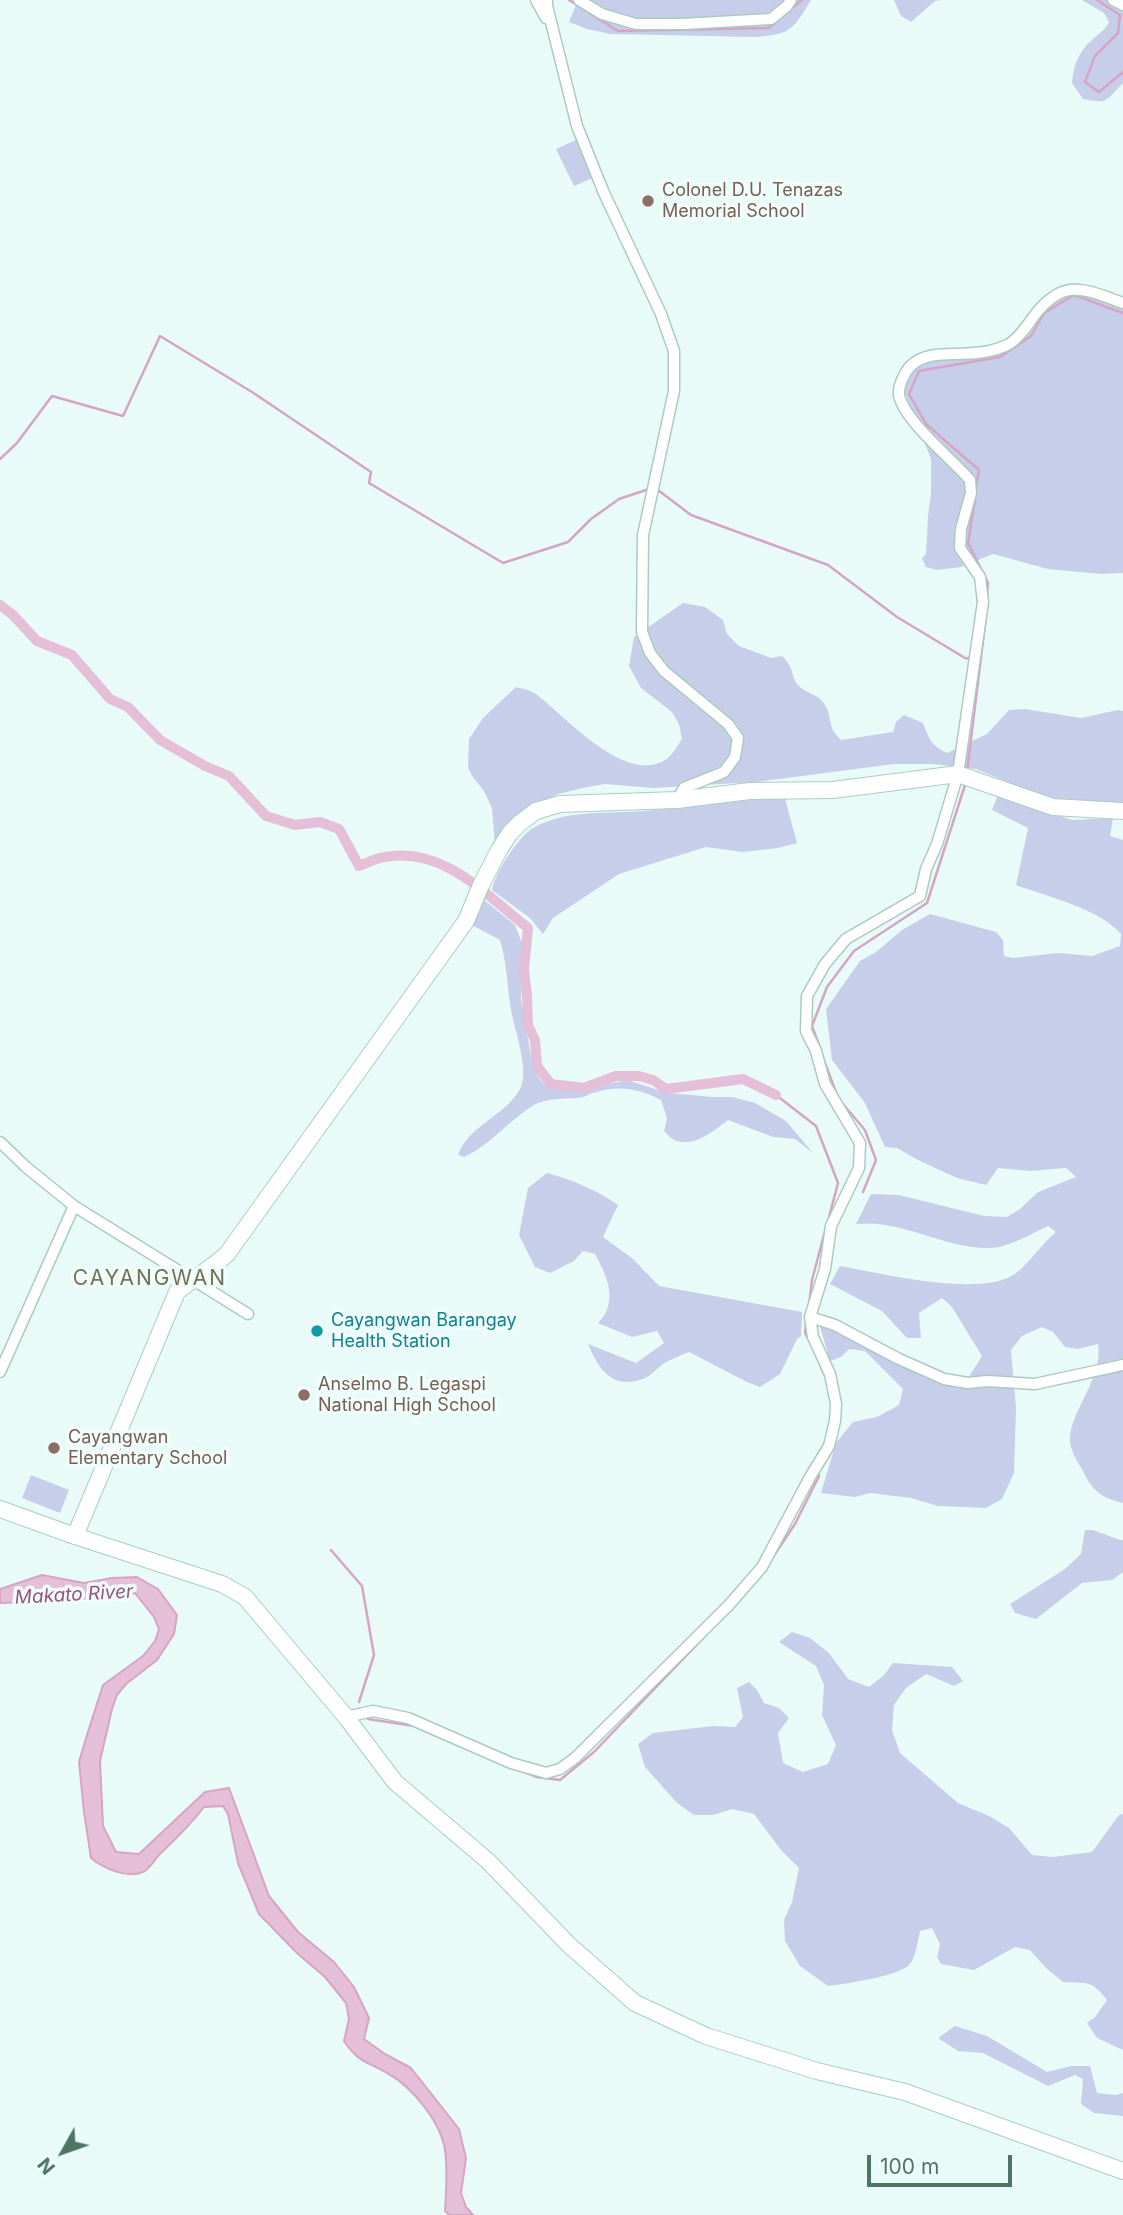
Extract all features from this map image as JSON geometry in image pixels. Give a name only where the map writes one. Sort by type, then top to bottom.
[{"type":"street","points":[[536,0],[554,33]]},
{"type":"street","points":[[547,0],[577,126],[604,192],[661,314],[674,351],[674,391],[643,535],[642,632],[650,653],[664,671],[728,724],[738,738],[736,757],[724,772],[684,788],[677,800]]},
{"type":"street","points":[[579,0],[602,14],[636,24],[683,24],[771,19],[791,0]]},
{"type":"street","points":[[1113,0],[1123,5]]},
{"type":"street","points":[[346,1717],[373,1711],[408,1718],[511,1762],[545,1773],[560,1769],[575,1758],[729,1605],[762,1567],[829,1446],[836,1404],[830,1374],[813,1337],[810,1317],[825,1269],[831,1226],[859,1168],[860,1143],[825,1084],[816,1051],[806,1031],[807,996],[825,964],[846,939],[920,895],[958,774],[983,602],[980,577],[960,548],[961,530],[971,493],[970,480],[912,418],[899,398],[900,385],[906,370],[919,358],[984,352],[1009,344],[1042,306],[1060,294],[1076,288],[1123,303]]},
{"type":"street","points":[[75,1536],[177,1292],[192,1279],[210,1270],[227,1254],[466,921],[481,885],[510,834],[536,811],[560,804],[677,800],[750,791],[834,789],[958,774],[1053,807],[1123,811]]},
{"type":"street","points":[[0,1142],[74,1206],[248,1314]]},
{"type":"street","points":[[0,1372],[74,1206]]},
{"type":"street","points":[[810,1317],[835,1325],[944,1379],[968,1383],[987,1381],[1035,1384],[1123,1365]]},
{"type":"street","points":[[0,1509],[222,1584],[246,1597],[396,1782],[488,1861],[569,1945],[635,2003],[706,2036],[817,2071],[905,2092],[1123,2171]]},
{"type":"shaded area","points":[[578,0],[811,0],[790,29],[756,37],[610,34],[569,22]]},
{"type":"shaded area","points":[[894,0],[941,0],[935,1],[911,22],[901,16]]},
{"type":"shaded area","points":[[1082,0],[1123,0],[1123,83],[1102,101],[1083,99],[1072,83],[1081,53],[1109,22],[1104,13]]},
{"type":"shaded area","points":[[576,140],[593,178],[574,186],[556,149]]},
{"type":"shaded area","points":[[1069,293],[1091,295],[1123,308],[1123,573],[1101,574],[1048,569],[993,554],[961,567],[937,570],[926,567],[922,558],[926,554],[931,459],[905,393],[905,383],[910,373],[924,361],[1009,348],[1059,298]]},
{"type":"shaded area","points":[[683,603],[705,607],[723,620],[727,634],[739,646],[771,658],[782,656],[789,664],[798,685],[825,705],[832,727],[841,740],[893,732],[896,722],[904,715],[923,723],[931,741],[947,753],[987,734],[1009,710],[1025,709],[1081,718],[1123,711],[1123,809],[1054,801],[976,769],[933,764],[894,764],[756,782],[653,788],[605,784],[583,788],[558,794],[529,810],[495,846],[492,808],[468,767],[469,739],[483,718],[516,687],[536,694],[596,745],[614,756],[632,763],[649,765],[665,760],[682,739],[679,724],[672,712],[641,688],[629,666],[634,637]]},
{"type":"shaded area","points":[[784,795],[797,843],[743,852],[706,847],[619,874],[553,918],[543,934],[530,918],[492,890],[502,865],[514,847],[527,832],[546,822],[573,815],[662,809]]},
{"type":"shaded area","points":[[998,795],[1072,820],[1113,818],[1110,836],[1123,840],[1123,1503],[1109,1499],[1094,1489],[1071,1447],[1073,1424],[1095,1372],[1098,1344],[1078,1349],[1065,1347],[1053,1332],[1042,1327],[1022,1336],[1011,1350],[1016,1408],[1014,1473],[1002,1499],[986,1508],[938,1506],[911,1498],[870,1493],[855,1497],[821,1493],[836,1443],[853,1422],[877,1417],[899,1405],[903,1389],[865,1351],[849,1349],[841,1357],[830,1361],[819,1323],[850,1338],[891,1350],[955,1377],[968,1378],[982,1356],[952,1307],[942,1298],[919,1313],[921,1338],[907,1338],[882,1311],[830,1284],[840,1266],[929,1282],[979,1284],[999,1281],[1021,1269],[1056,1232],[1048,1226],[1011,1243],[988,1248],[955,1244],[906,1229],[856,1224],[871,1194],[899,1195],[984,1216],[1007,1217],[1038,1192],[1076,1177],[1066,1168],[1030,1171],[998,1168],[986,1185],[957,1178],[897,1148],[885,1147],[865,1103],[832,1060],[826,1009],[860,961],[876,952],[902,930],[930,914],[996,932],[1003,940],[1004,956],[1013,958],[1058,953],[1092,956],[1120,946],[1121,934],[1099,917],[1072,904],[1016,885],[1028,828],[992,810]]},
{"type":"shaded area","points":[[484,900],[515,925],[522,943],[521,1000],[533,1067],[541,1081],[551,1088],[575,1091],[627,1080],[668,1093],[732,1097],[755,1103],[786,1121],[813,1153],[795,1139],[773,1137],[728,1120],[698,1140],[675,1140],[664,1131],[667,1118],[661,1100],[636,1090],[619,1089],[534,1105],[474,1152],[464,1157],[458,1155],[470,1136],[513,1098],[523,1081],[522,1061],[500,940],[472,925]]},
{"type":"shaded area","points":[[547,1173],[584,1186],[618,1205],[603,1237],[633,1259],[659,1286],[802,1312],[801,1336],[780,1374],[760,1387],[689,1352],[663,1364],[648,1377],[634,1381],[616,1380],[602,1370],[588,1344],[636,1363],[664,1343],[657,1331],[632,1337],[598,1323],[608,1306],[609,1289],[595,1254],[583,1251],[574,1261],[550,1273],[535,1267],[519,1235],[528,1188]]},
{"type":"shaded area","points":[[31,1475],[69,1490],[60,1513],[22,1498]]},
{"type":"shaded area","points":[[1085,1530],[1123,1540],[1123,1572],[1112,1580],[1082,1583],[1036,1619],[1015,1613],[1010,1604],[1065,1569],[1081,1554]]},
{"type":"shaded area","points":[[792,1632],[810,1638],[829,1653],[848,1679],[869,1687],[884,1675],[893,1663],[952,1667],[963,1681],[954,1686],[926,1674],[906,1688],[894,1705],[892,1730],[900,1753],[958,1803],[1009,1828],[1032,1855],[1053,1857],[1092,1852],[1119,1815],[1123,1814],[1123,2050],[1097,2038],[1087,2023],[1107,2000],[1102,1993],[1088,1984],[1063,1982],[1030,1950],[1015,1947],[974,1970],[941,1964],[937,1957],[940,1944],[932,1928],[920,1931],[910,1964],[884,1976],[828,1986],[800,1966],[785,1941],[784,1920],[792,1902],[799,1868],[781,1850],[754,1814],[732,1809],[713,1815],[694,1815],[677,1803],[645,1767],[638,1744],[653,1733],[713,1726],[735,1727],[743,1717],[737,1688],[749,1682],[764,1703],[779,1708],[789,1718],[778,1733],[783,1763],[803,1772],[828,1764],[836,1745],[822,1715],[824,1685],[816,1666],[779,1642]]},
{"type":"shaded area","points":[[955,2026],[987,2036],[1047,2072],[1071,2066],[1090,2066],[1097,2093],[1123,2093],[1123,2116],[1094,2113],[1081,2104],[1083,2079],[1075,2075],[1048,2086],[983,2053],[958,2051],[938,2038]]},
{"type":"water","name":"Makato River","points":[[42,1575],[84,1583],[137,1577],[158,1589],[177,1615],[174,1634],[157,1660],[126,1684],[117,1695],[112,1709],[100,1761],[103,1826],[116,1852],[139,1854],[205,1792],[229,1788],[269,1896],[298,1932],[334,1962],[354,1987],[369,2018],[364,2039],[411,2068],[459,2129],[466,2158],[461,2193],[466,2207],[473,2215],[449,2215],[445,2211],[445,2150],[438,2128],[424,2106],[397,2079],[354,2054],[344,2041],[349,2019],[346,2003],[325,1977],[259,1914],[238,1863],[228,1814],[223,1806],[204,1807],[143,1872],[130,1874],[116,1871],[91,1858],[79,1762],[87,1735],[103,1685],[143,1656],[155,1641],[159,1629],[154,1617],[135,1593],[63,1601],[0,1603],[0,1589]]},
{"type":"waterway","points":[[569,0],[618,31],[769,28],[780,18]]},
{"type":"waterway","points":[[791,9],[802,0]]},
{"type":"waterway","points":[[1097,0],[1120,15],[1118,33],[1095,56],[1085,82],[1099,92],[1123,72]]},
{"type":"waterway","points":[[975,492],[979,470],[926,424],[909,394],[919,371],[1000,357],[1031,336],[1044,313],[1074,295],[1123,313]]},
{"type":"waterway","points":[[0,459],[17,443],[52,396],[123,416],[160,336],[252,392],[371,472],[369,483],[503,563],[568,542],[591,519],[619,499],[649,489]]},
{"type":"waterway","points":[[658,490],[691,515],[828,565],[897,617],[965,658],[972,659]]},
{"type":"waterway","points":[[975,499],[968,543],[988,583],[987,595]]},
{"type":"waterway","points":[[0,605],[37,641],[72,655],[110,699],[128,707],[160,740],[205,766],[229,776],[266,816],[295,825],[320,822],[339,829],[359,866],[382,858],[406,856],[445,866],[480,888],[528,928],[524,970],[528,1025],[535,1040],[537,1066],[551,1084],[584,1088],[616,1076],[639,1076],[653,1080],[666,1089],[743,1079],[776,1095]]},
{"type":"waterway","points":[[967,772],[986,616]]},
{"type":"waterway","points":[[819,1045],[812,1026],[827,987],[854,951],[927,903],[966,782]]},
{"type":"waterway","points":[[822,1055],[837,1095]]},
{"type":"waterway","points":[[776,1095],[816,1126],[838,1183],[828,1221]]},
{"type":"waterway","points":[[842,1103],[865,1130],[876,1160],[863,1192]]},
{"type":"waterway","points":[[809,1306],[812,1280],[825,1231]]},
{"type":"waterway","points":[[806,1323],[805,1333],[809,1340]]},
{"type":"waterway","points":[[820,1365],[826,1378]]},
{"type":"waterway","points":[[773,1557],[795,1524],[819,1476],[817,1471]]},
{"type":"waterway","points":[[331,1550],[362,1586],[374,1655],[359,1702]]},
{"type":"waterway","points":[[527,1773],[560,1780],[594,1752],[707,1634]]},
{"type":"waterway","points":[[368,1719],[414,1726]]},
{"type":"place","name":"Colonel D.U. Tenazas Memorial School","points":[[648,201]]},
{"type":"place","name":"Cayangwan Barangay Health Station","points":[[317,1331]]},
{"type":"place","name":"Anselmo B. Legaspi National High School","points":[[304,1395]]},
{"type":"place","name":"Cayangwan Elementary School","points":[[54,1448]]},
{"type":"district","name":"CAYANGWAN","points":[[150,1279]]}]
